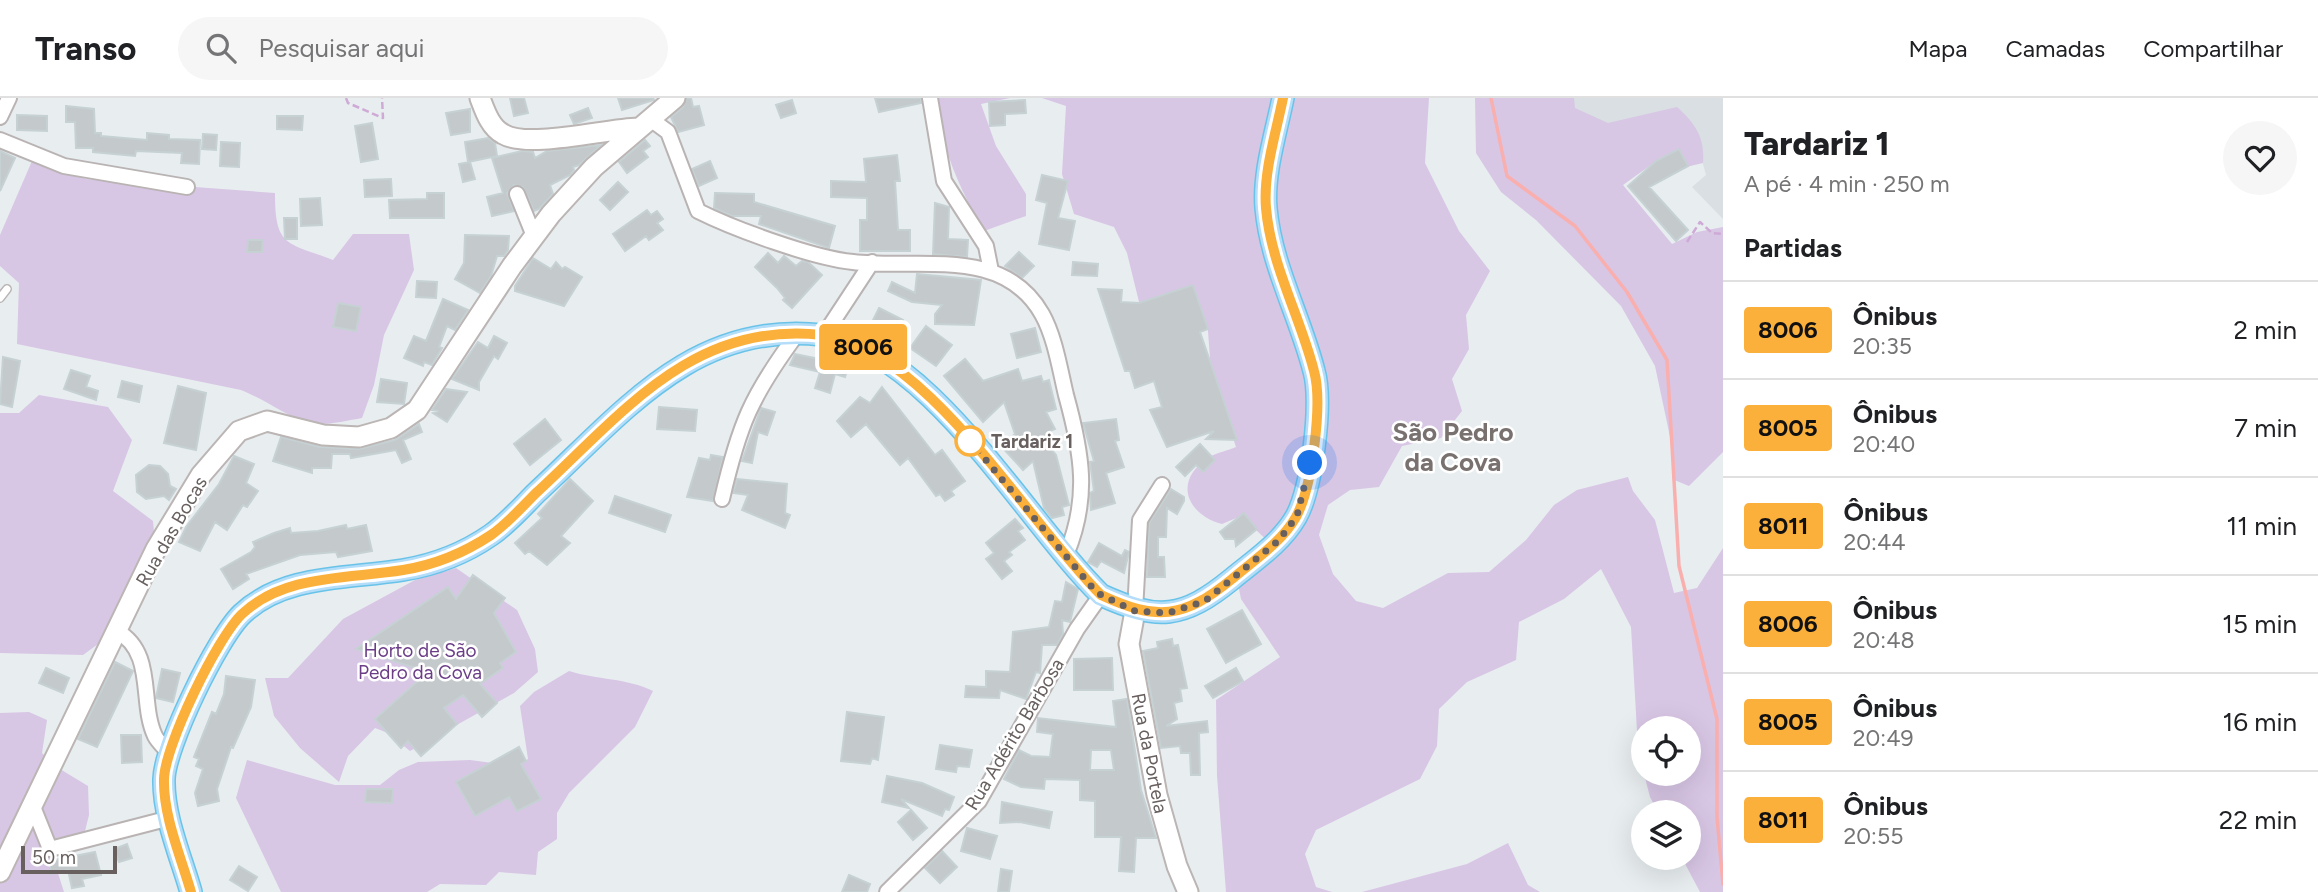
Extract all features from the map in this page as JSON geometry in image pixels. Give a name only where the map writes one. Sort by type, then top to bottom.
[{"type":"main road","points":[[194,891],[170,818],[164,780],[169,753],[216,648],[241,615],[274,591],[311,582],[406,570],[446,560],[492,534],[657,381],[692,358],[746,338],[824,335],[860,346],[902,370],[928,394],[1101,595],[1135,611],[1168,613],[1205,601],[1279,540],[1297,516],[1306,488],[1319,414],[1315,373],[1272,245],[1266,206],[1283,98]]},
{"type":"street","points":[[0,117],[9,98]]},
{"type":"street","points":[[480,98],[489,121],[503,135],[529,142],[643,123],[668,132],[698,211],[719,222],[852,262],[951,263],[991,271],[1022,290],[1042,314],[1078,439],[1083,498],[1066,555]]},
{"type":"street","name":"Rua das Bocas","points":[[0,872],[156,549],[201,475],[239,431],[267,421],[323,435],[359,437],[391,428],[417,410],[534,236],[594,167],[675,98]]},
{"type":"street","points":[[930,98],[944,181],[986,246],[991,271]]},
{"type":"street","points":[[0,140],[64,166],[187,187]]},
{"type":"street","points":[[517,194],[534,236]]},
{"type":"street","points":[[824,335],[872,262]]},
{"type":"street","points":[[722,499],[736,438],[750,404],[797,334]]},
{"type":"street","points":[[1135,611],[1140,520],[1162,485]]},
{"type":"street","name":"Rua Adérito Barbosa","points":[[887,892],[979,801],[1077,629],[1101,595]]},
{"type":"street","name":"Rua da Portela","points":[[1135,611],[1129,644],[1157,795],[1177,866],[1188,892]]},
{"type":"street","points":[[117,631],[136,649],[144,670],[155,737],[169,753]]},
{"type":"street","points":[[32,804],[50,849],[170,818]]},
{"type":"lane","points":[[0,298],[7,289]]},
{"type":"path","points":[[346,98],[348,103],[383,118],[382,98]]},
{"type":"path","points":[[1688,243],[1700,222],[1712,233],[1723,234]]},
{"type":"shaded area","points":[[1566,98],[1723,98],[1723,219],[1692,187],[1706,175],[1700,153],[1576,139]]},
{"type":"green space","points":[[934,98],[1010,98],[981,104],[996,146],[1026,194],[1026,216],[984,231],[953,167],[942,135]]},
{"type":"green space","points":[[1042,98],[1429,98],[1425,163],[1459,231],[1490,271],[1466,315],[1469,349],[1452,379],[1462,411],[1441,438],[1402,446],[1379,487],[1350,490],[1328,505],[1319,535],[1333,574],[1356,601],[1383,608],[1448,573],[1489,572],[1526,540],[1554,505],[1577,490],[1628,477],[1633,491],[1655,520],[1674,593],[1697,588],[1723,548],[1723,892],[1700,892],[1688,870],[1701,870],[1701,800],[1652,800],[1647,786],[1701,786],[1701,716],[1636,716],[1631,627],[1601,569],[1564,599],[1519,622],[1516,660],[1467,682],[1439,709],[1437,746],[1420,779],[1316,830],[1305,854],[1316,887],[1332,892],[1226,892],[1217,776],[1216,700],[1280,657],[1241,599],[1238,584],[1274,547],[1241,516],[1222,524],[1209,519],[1192,504],[1188,495],[1191,475],[1213,455],[1236,447],[1211,372],[1208,331],[1193,288],[1140,306],[1127,253],[1114,227],[1074,214],[1062,174],[1066,106]]},
{"type":"green space","points":[[1475,98],[1574,98],[1575,108],[1608,123],[1677,107],[1698,132],[1703,163],[1686,167],[1662,157],[1623,185],[1672,244],[1697,232],[1723,227],[1723,452],[1689,486],[1672,479],[1672,446],[1655,366],[1621,306],[1536,220],[1501,192],[1476,153]]},
{"type":"green space","points":[[32,161],[45,161],[86,179],[275,193],[277,224],[286,240],[304,250],[333,260],[353,234],[409,234],[414,270],[384,335],[374,385],[362,418],[327,424],[306,422],[241,390],[17,344],[19,283],[0,266],[0,235]]},
{"type":"green space","points":[[39,395],[108,407],[132,440],[113,491],[153,521],[156,554],[116,631],[83,655],[0,653],[0,413],[19,413]]},
{"type":"green space","name":"Horto de São Pedro da Cova","points":[[456,568],[517,610],[535,649],[538,672],[514,693],[410,751],[388,733],[375,728],[348,756],[339,782],[300,748],[274,716],[265,678],[288,678],[343,619],[415,580]]},
{"type":"green space","points":[[569,671],[633,684],[653,691],[635,727],[569,793],[557,813],[557,839],[538,852],[536,875],[499,872],[486,885],[440,884],[427,892],[281,892],[236,798],[247,760],[335,785],[380,785],[399,770],[418,762],[470,760],[515,766],[528,759],[520,706],[534,692]]},
{"type":"green space","points":[[29,712],[47,720],[42,753],[55,766],[88,786],[89,815],[84,835],[47,839],[64,892],[0,892],[0,713]]},
{"type":"green space","points":[[1508,843],[1528,885],[1540,892],[1362,892],[1467,864]]},
{"type":"building","points":[[510,98],[524,98],[528,113],[514,116]]},
{"type":"building","points":[[618,98],[653,98],[654,100],[622,110]]},
{"type":"building","points":[[687,98],[691,98],[693,107],[699,106],[704,125],[678,132],[671,117],[683,107]]},
{"type":"building","points":[[875,98],[921,98],[921,103],[879,112]]},
{"type":"building","points":[[792,100],[796,113],[781,118],[776,105]]},
{"type":"building","points":[[1025,100],[1026,113],[1005,114],[1005,125],[990,126],[989,102]]},
{"type":"building","points":[[66,106],[94,109],[95,133],[101,133],[101,136],[147,140],[147,133],[169,135],[169,139],[200,140],[199,164],[181,163],[182,153],[136,151],[135,156],[93,152],[93,148],[76,148],[75,122],[66,122]]},
{"type":"building","points":[[588,108],[592,118],[574,124],[570,115]]},
{"type":"building","points":[[470,109],[470,132],[451,135],[446,113]]},
{"type":"building","points":[[17,115],[47,116],[47,131],[17,130]]},
{"type":"building","points":[[277,116],[303,116],[302,130],[277,129]]},
{"type":"building","points":[[372,123],[378,159],[361,162],[355,126]]},
{"type":"building","points":[[203,134],[217,135],[216,150],[202,149]]},
{"type":"building","points":[[488,138],[495,143],[497,156],[468,162],[465,142]]},
{"type":"building","points":[[645,140],[650,146],[643,151],[648,157],[627,173],[619,162]]},
{"type":"building","points":[[221,142],[240,143],[239,167],[220,166]]},
{"type":"building","points":[[601,145],[579,165],[573,167],[570,175],[550,185],[553,194],[539,209],[534,211],[523,187],[514,185],[507,193],[514,211],[492,216],[487,197],[503,193],[492,158],[522,151],[533,152],[535,158],[547,151]]},
{"type":"building","points":[[1679,149],[1688,166],[1649,187],[1688,230],[1676,241],[1628,186],[1656,161]]},
{"type":"building","points":[[0,151],[15,158],[0,191]]},
{"type":"building","points":[[897,155],[900,181],[895,181],[898,230],[910,230],[910,251],[860,251],[860,220],[867,220],[867,198],[831,197],[831,181],[866,182],[864,159]]},
{"type":"building","points":[[710,161],[717,178],[699,186],[692,169]]},
{"type":"building","points":[[470,162],[475,179],[463,182],[459,164]]},
{"type":"building","points":[[1042,175],[1068,181],[1058,218],[1075,221],[1069,250],[1039,244],[1047,203],[1036,200]]},
{"type":"building","points":[[391,179],[392,196],[365,197],[364,180]]},
{"type":"building","points":[[618,182],[628,192],[610,210],[600,200]]},
{"type":"building","points":[[427,193],[444,193],[444,218],[390,218],[389,200],[427,199]]},
{"type":"building","points":[[715,193],[754,194],[754,202],[835,226],[829,248],[759,224],[761,216],[732,216],[714,208]]},
{"type":"building","points":[[320,198],[322,225],[301,226],[300,199]]},
{"type":"building","points":[[935,203],[949,207],[948,239],[968,240],[967,257],[933,254]]},
{"type":"building","points":[[647,210],[651,215],[657,211],[663,219],[657,223],[663,230],[649,240],[646,236],[625,251],[613,234]]},
{"type":"building","points":[[284,218],[297,218],[297,239],[285,239]]},
{"type":"building","points":[[465,235],[509,236],[508,250],[504,256],[497,256],[491,276],[480,293],[455,279],[464,263]]},
{"type":"building","points":[[248,240],[263,240],[262,252],[247,252]]},
{"type":"building","points":[[1019,252],[1034,266],[1022,278],[1005,266]]},
{"type":"building","points":[[768,253],[778,263],[784,256],[796,266],[802,261],[808,262],[822,275],[792,308],[783,300],[785,298],[777,288],[755,267]]},
{"type":"building","points":[[533,258],[551,269],[556,262],[562,269],[565,267],[582,277],[564,306],[515,291],[515,286]]},
{"type":"building","points":[[1073,262],[1098,264],[1097,276],[1072,275]]},
{"type":"building","points":[[917,274],[981,280],[974,325],[935,324],[935,314],[942,305],[912,302],[888,291],[892,282],[915,293]]},
{"type":"building","points":[[417,281],[437,282],[436,298],[416,297]]},
{"type":"building","points":[[1193,285],[1208,329],[1200,332],[1237,440],[1206,439],[1214,431],[1167,447],[1150,410],[1162,407],[1154,381],[1135,388],[1130,371],[1125,371],[1098,289],[1122,290],[1121,302],[1139,303]]},
{"type":"building","points":[[443,299],[468,310],[455,330],[447,326],[439,347],[442,348],[432,365],[424,362],[423,366],[404,358],[414,336],[426,341]]},
{"type":"building","points":[[338,303],[361,307],[356,331],[333,327]]},
{"type":"building","points":[[879,308],[903,320],[894,338],[870,326]]},
{"type":"building","points":[[926,326],[952,345],[936,366],[910,348]]},
{"type":"building","points":[[1035,328],[1041,352],[1017,358],[1011,334]]},
{"type":"building","points":[[494,336],[507,343],[498,359],[494,356],[479,382],[479,390],[452,379],[478,342],[488,348]]},
{"type":"building","points":[[795,354],[849,365],[845,377],[835,374],[830,393],[815,388],[820,372],[790,365]]},
{"type":"building","points":[[3,357],[20,361],[12,407],[0,404]]},
{"type":"building","points":[[965,359],[983,381],[1018,369],[1022,381],[1041,376],[1043,382],[1049,380],[1056,409],[1046,412],[1055,429],[1050,431],[1053,440],[1046,443],[1056,455],[1069,505],[1062,507],[1064,515],[1052,518],[1044,508],[1033,461],[1023,470],[1001,446],[1015,434],[1004,402],[983,422],[944,376]]},
{"type":"building","points":[[71,370],[90,376],[86,387],[98,391],[96,400],[64,389]]},
{"type":"building","points":[[381,379],[407,383],[404,404],[377,402]]},
{"type":"building","points":[[122,381],[142,386],[139,402],[118,397]]},
{"type":"building","points":[[178,386],[206,393],[196,450],[164,443]]},
{"type":"building","points":[[882,387],[935,455],[942,450],[965,481],[951,491],[954,495],[945,501],[940,494],[936,496],[908,458],[900,465],[866,424],[851,437],[837,421],[860,397],[870,403]]},
{"type":"building","points":[[446,389],[467,392],[447,422],[433,413],[439,411],[432,410]]},
{"type":"building","points":[[659,407],[697,410],[695,431],[657,429]]},
{"type":"building","points":[[761,408],[775,412],[767,435],[758,432],[752,463],[742,461]]},
{"type":"building","points":[[545,419],[561,440],[530,465],[514,444]]},
{"type":"building","points":[[1116,419],[1119,440],[1115,441],[1124,467],[1106,473],[1115,503],[1091,510],[1090,493],[1094,491],[1090,462],[1094,461],[1083,423]]},
{"type":"building","points":[[419,424],[422,432],[403,440],[411,459],[402,463],[396,450],[351,458],[350,454],[332,454],[331,468],[312,468],[312,473],[273,461],[281,437],[320,447],[359,449],[395,440]]},
{"type":"building","points":[[1200,444],[1215,460],[1203,472],[1196,465],[1185,476],[1176,467]]},
{"type":"building","points":[[711,455],[723,457],[713,501],[687,497],[699,458],[710,460]]},
{"type":"building","points":[[234,456],[254,464],[246,483],[258,491],[247,507],[243,505],[227,530],[215,522],[200,551],[179,542],[186,527],[219,484]]},
{"type":"building","points":[[149,465],[160,466],[168,474],[170,486],[176,489],[169,500],[164,496],[146,499],[137,492],[136,475]]},
{"type":"building","points":[[570,479],[593,501],[561,536],[570,543],[547,565],[529,551],[525,554],[515,543],[542,518],[538,514]]},
{"type":"building","points":[[737,479],[787,484],[785,513],[790,515],[785,528],[742,510],[748,495],[733,493]]},
{"type":"building","points":[[1171,489],[1184,497],[1184,501],[1177,514],[1167,508],[1166,537],[1158,537],[1158,557],[1164,557],[1165,577],[1147,577],[1149,523]]},
{"type":"building","points":[[615,496],[671,515],[665,532],[609,513]]},
{"type":"building","points":[[1244,513],[1257,529],[1236,546],[1235,539],[1225,539],[1220,532]]},
{"type":"building","points":[[1015,519],[1023,528],[1018,531],[1025,540],[1009,552],[1012,555],[1004,561],[1012,571],[1002,579],[986,559],[994,553],[986,543]]},
{"type":"building","points":[[346,525],[347,529],[366,525],[372,551],[338,557],[336,552],[300,555],[246,574],[249,579],[233,589],[221,569],[251,552],[255,547],[253,542],[274,533],[290,528],[291,533]]},
{"type":"building","points":[[1099,543],[1122,556],[1125,550],[1129,552],[1124,573],[1101,561],[1097,567],[1088,562]]},
{"type":"building","points":[[473,575],[505,598],[494,613],[516,652],[500,663],[503,668],[480,684],[497,703],[482,717],[463,695],[444,708],[457,724],[421,756],[408,741],[401,748],[375,719],[428,672],[356,649],[448,587],[456,599]]},
{"type":"building","points":[[1066,582],[1078,589],[1070,622],[1062,620],[1063,634],[1057,645],[1042,645],[1040,673],[1036,672],[1026,699],[1000,690],[999,698],[965,697],[966,686],[986,687],[986,671],[1010,672],[1013,632],[1049,627],[1055,601],[1062,602]]},
{"type":"building","points":[[1242,610],[1261,644],[1226,663],[1207,629]]},
{"type":"building","points":[[1172,639],[1173,646],[1178,645],[1187,688],[1180,689],[1182,701],[1174,703],[1177,719],[1166,726],[1207,721],[1208,732],[1199,733],[1200,775],[1191,775],[1190,753],[1181,753],[1180,746],[1161,748],[1143,651],[1158,648],[1157,642]]},
{"type":"building","points":[[1112,658],[1113,690],[1074,690],[1074,659]]},
{"type":"building","points":[[115,662],[133,671],[97,747],[78,739]]},
{"type":"building","points":[[46,668],[69,678],[63,693],[39,683]]},
{"type":"building","points":[[1236,668],[1243,681],[1213,698],[1205,686]]},
{"type":"building","points":[[162,669],[180,673],[173,702],[156,698]]},
{"type":"building","points":[[226,676],[255,680],[251,707],[233,748],[231,747],[217,789],[219,801],[198,806],[195,793],[203,769],[196,766],[199,759],[194,757],[212,712],[216,714],[224,694]]},
{"type":"building","points":[[1127,699],[1141,790],[1156,838],[1136,838],[1134,872],[1119,871],[1121,837],[1095,837],[1095,801],[1080,800],[1080,780],[1045,779],[1044,789],[1021,787],[1004,779],[1019,750],[1031,756],[1050,757],[1053,734],[1037,732],[1038,718],[1116,727],[1113,701]],"holes":[[[1091,750],[1111,750],[1114,770],[1090,770]]]},
{"type":"building","points":[[847,712],[884,717],[878,760],[872,758],[870,764],[841,761]]},
{"type":"building","points":[[121,735],[141,735],[142,762],[122,763]]},
{"type":"building","points":[[940,745],[972,750],[969,767],[957,766],[956,772],[936,769]]},
{"type":"building","points":[[519,747],[526,761],[521,764],[541,799],[517,811],[509,797],[475,816],[456,782]]},
{"type":"building","points":[[887,776],[922,783],[954,797],[949,810],[945,809],[942,816],[901,799],[909,808],[882,802]]},
{"type":"building","points":[[366,789],[393,789],[392,803],[365,802]]},
{"type":"building","points":[[1002,802],[1052,812],[1049,828],[1020,822],[1000,823]]},
{"type":"building","points":[[911,810],[927,828],[913,840],[898,822]]},
{"type":"building","points":[[967,828],[997,836],[990,859],[961,851]]},
{"type":"building","points":[[127,844],[132,858],[119,862],[114,849]]},
{"type":"building","points":[[942,851],[957,867],[940,883],[925,868]]},
{"type":"building","points":[[95,852],[101,875],[82,879],[84,886],[72,888],[68,870],[51,874],[49,861]]},
{"type":"building","points":[[239,866],[257,877],[248,891],[230,880]]},
{"type":"building","points":[[1001,869],[1012,871],[1009,892],[998,892]]},
{"type":"building","points":[[849,875],[870,884],[867,892],[842,892]]},
{"type":"waterway","points":[[1491,98],[1507,176],[1575,226],[1627,292],[1667,360],[1679,566],[1717,719],[1717,817],[1723,884]]},
{"type":"bus line","name":"8006","points":[[191,892],[170,818],[164,780],[169,753],[216,648],[241,615],[274,591],[311,582],[406,570],[446,560],[492,534],[657,381],[692,358],[746,338],[824,335],[860,346],[902,370],[937,402],[1101,595],[1135,611],[1168,613],[1205,601],[1279,540],[1297,516],[1306,488],[1319,414],[1315,373],[1272,245],[1266,206],[1283,98]]},
{"type":"place","name":"Tardariz 1","points":[[970,441]]},
{"type":"district","name":"São Pedro da Cova","points":[[1453,447]]},
{"type":"route","points":[[970,441],[1091,586],[1101,595],[1135,611],[1168,613],[1205,601],[1279,540],[1297,516],[1310,463]]}]
